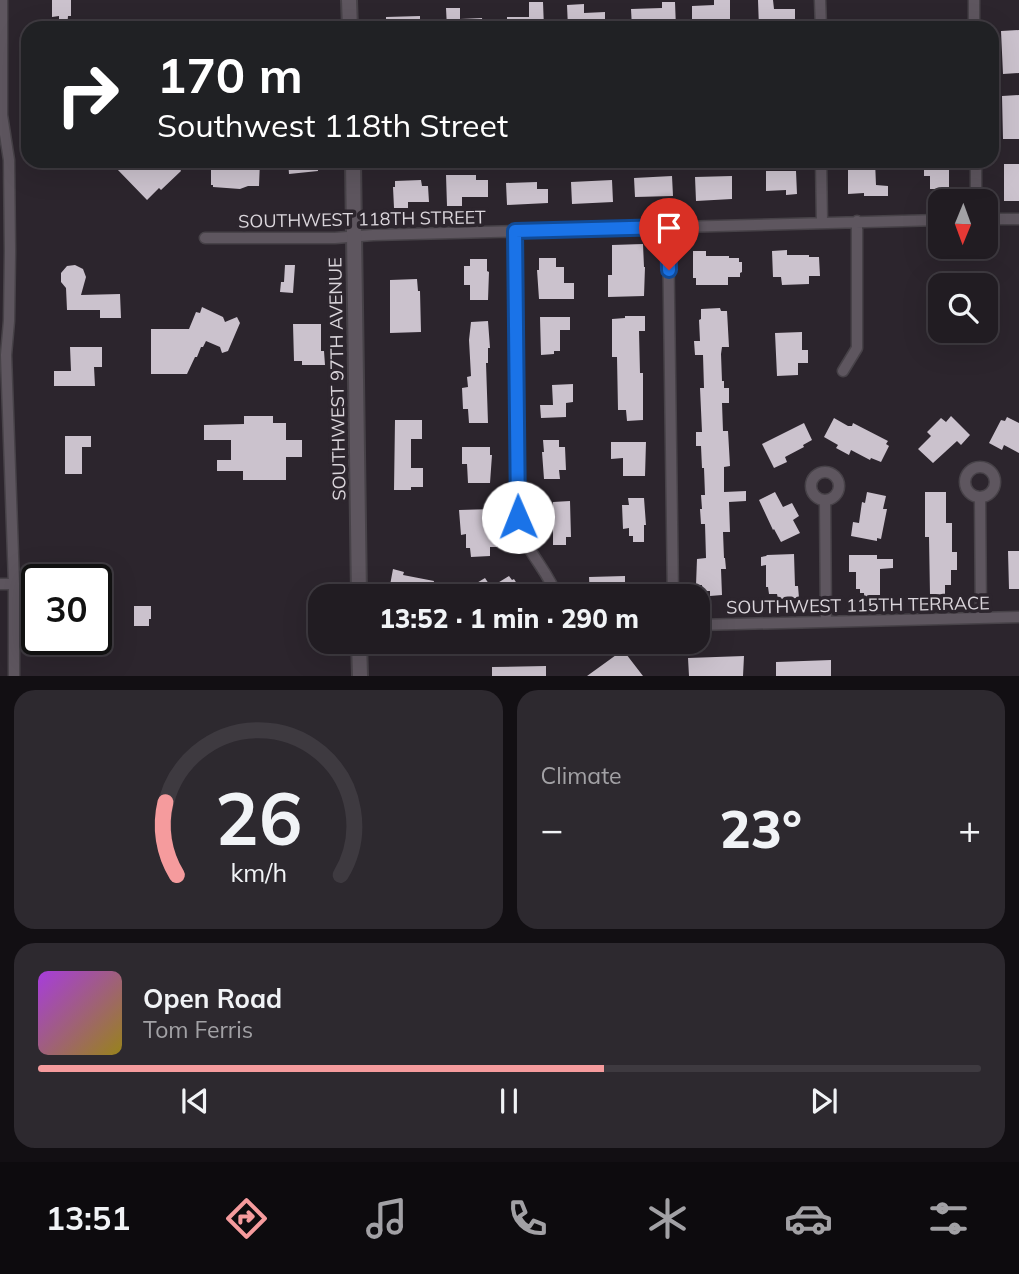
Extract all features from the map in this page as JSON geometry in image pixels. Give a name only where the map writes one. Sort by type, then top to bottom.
[{"type":"street","points":[[2,0],[2,115],[9,160],[10,252],[9,321],[3,355],[14,584],[14,676]]},
{"type":"street","points":[[349,0],[350,21]]},
{"type":"street","points":[[820,0],[821,21]]},
{"type":"street","points":[[974,0],[974,21]]},
{"type":"street","name":"SOUTHWEST 97TH AVENUE","points":[[353,168],[359,584]]},
{"type":"street","points":[[821,168],[822,222]]},
{"type":"street","points":[[976,168],[976,189]]},
{"type":"street","points":[[998,219],[1019,219]]},
{"type":"street","name":"SOUTHWEST 118TH STREET","points":[[205,238],[355,237],[928,220]]},
{"type":"street","points":[[843,371],[857,348],[857,221]]},
{"type":"street","points":[[668,227],[673,584]]},
{"type":"street","points":[[515,231],[519,522],[526,546],[552,584]]},
{"type":"street","points":[[981,497],[981,618]]},
{"type":"street","points":[[825,500],[826,622]]},
{"type":"street","points":[[0,584],[14,584]]},
{"type":"street","name":"SOUTHWEST 115TH TERRACE","points":[[710,625],[1019,617]]},
{"type":"street","points":[[359,654],[360,676]]},
{"type":"building","points":[[52,0],[71,0],[71,16],[68,16],[68,21],[59,21],[59,16],[52,17]]},
{"type":"building","points":[[714,0],[730,0],[730,21],[692,21],[692,6],[714,5]]},
{"type":"building","points":[[758,0],[773,0],[774,9],[795,9],[795,21],[759,21]]},
{"type":"building","points":[[529,2],[543,2],[544,21],[507,21],[507,17],[529,17]]},
{"type":"building","points":[[662,2],[675,2],[676,21],[632,21],[631,9],[662,8]]},
{"type":"building","points":[[584,4],[584,13],[605,12],[605,21],[568,21],[567,5]]},
{"type":"building","points":[[446,8],[460,8],[460,19],[482,18],[482,21],[447,21]]},
{"type":"building","points":[[420,16],[420,21],[386,21],[386,17]]},
{"type":"building","points":[[1019,30],[1019,73],[1003,74],[1001,31]]},
{"type":"building","points":[[1019,95],[1019,139],[1003,139],[1002,96]]},
{"type":"building","points":[[1004,164],[1019,164],[1019,201],[1004,201]]},
{"type":"building","points":[[181,168],[181,171],[147,200],[117,169]]},
{"type":"building","points":[[211,168],[260,168],[259,186],[240,189],[211,185]]},
{"type":"building","points":[[289,168],[318,168],[318,171],[289,174]]},
{"type":"building","points":[[848,168],[875,168],[876,185],[888,186],[888,196],[848,194]]},
{"type":"building","points":[[924,168],[949,168],[949,189],[930,189],[930,176],[924,176]]},
{"type":"building","points":[[766,171],[796,171],[797,194],[786,195],[786,190],[766,191]]},
{"type":"building","points":[[446,175],[476,175],[476,180],[488,180],[488,197],[462,197],[462,206],[447,206]]},
{"type":"building","points":[[672,176],[673,196],[635,197],[634,178]]},
{"type":"building","points":[[732,176],[732,199],[696,201],[695,177]]},
{"type":"building","points":[[421,180],[422,186],[428,186],[429,202],[408,202],[408,208],[394,208],[395,181]]},
{"type":"building","points":[[612,180],[613,202],[572,204],[571,182]]},
{"type":"building","points":[[537,182],[537,189],[548,189],[548,203],[507,205],[506,183]]},
{"type":"building","points":[[643,244],[644,296],[608,297],[608,275],[612,275],[612,245]]},
{"type":"building","points":[[787,250],[787,255],[819,257],[820,276],[809,276],[809,284],[782,285],[781,277],[773,277],[772,251]]},
{"type":"building","points":[[693,251],[706,251],[706,256],[739,258],[739,262],[742,262],[740,277],[728,277],[728,285],[696,285],[696,278],[693,278]]},
{"type":"building","points":[[539,258],[556,258],[556,267],[564,267],[564,283],[574,283],[574,299],[539,299]]},
{"type":"building","points":[[470,259],[487,259],[488,300],[470,300],[470,285],[464,285],[464,266],[470,266]]},
{"type":"building","points":[[75,265],[83,269],[86,277],[81,295],[120,294],[121,318],[100,318],[100,310],[67,310],[66,288],[61,282],[61,273],[67,266]]},
{"type":"building","points":[[285,265],[295,265],[293,293],[280,292],[281,282],[284,282]]},
{"type":"building","points":[[417,279],[421,332],[390,333],[390,280]]},
{"type":"building","points":[[202,307],[223,317],[225,322],[237,317],[240,323],[228,351],[222,353],[220,347],[206,341],[187,374],[151,374],[151,329],[189,329],[196,312],[200,313]]},
{"type":"building","points":[[720,308],[721,311],[727,311],[729,347],[722,347],[721,354],[722,381],[724,388],[729,388],[729,403],[722,403],[723,431],[728,431],[730,466],[724,467],[724,492],[746,491],[746,501],[729,502],[730,532],[723,532],[726,569],[721,569],[722,595],[710,596],[710,584],[696,584],[697,559],[706,558],[705,524],[701,524],[700,509],[701,495],[705,495],[704,468],[701,446],[696,446],[696,432],[702,432],[700,388],[704,388],[703,355],[695,355],[694,341],[700,341],[701,309]]},
{"type":"building","points":[[645,316],[645,331],[639,331],[640,373],[643,373],[643,420],[627,421],[626,410],[618,410],[617,357],[612,357],[612,319]]},
{"type":"building","points":[[540,317],[570,317],[570,330],[560,330],[560,351],[554,351],[554,354],[541,355]]},
{"type":"building","points":[[488,321],[488,423],[469,423],[468,409],[463,409],[462,388],[468,387],[467,377],[471,376],[471,322]]},
{"type":"building","points":[[293,324],[321,324],[321,351],[324,351],[325,365],[302,365],[302,361],[294,361]]},
{"type":"building","points":[[802,332],[802,350],[808,350],[808,363],[798,363],[798,375],[777,376],[775,333]]},
{"type":"building","points":[[70,347],[102,347],[102,367],[94,367],[95,386],[54,386],[54,371],[71,371]]},
{"type":"building","points":[[573,384],[573,402],[566,403],[566,417],[541,418],[540,405],[553,405],[552,385]]},
{"type":"building","points":[[244,416],[273,416],[273,423],[286,423],[286,440],[302,440],[302,457],[286,457],[286,480],[243,480],[243,471],[217,471],[217,460],[231,460],[231,440],[204,440],[204,425],[244,424]]},
{"type":"building","points":[[951,416],[970,435],[961,445],[957,441],[933,463],[918,449],[931,436],[927,432],[941,418],[946,422]]},
{"type":"building","points":[[1007,417],[1019,423],[1019,453],[1004,445],[1002,450],[989,443],[1001,420],[1005,421]]},
{"type":"building","points":[[834,418],[848,426],[853,423],[888,441],[886,444],[889,446],[881,462],[871,458],[870,460],[851,450],[849,455],[824,437]]},
{"type":"building","points":[[395,420],[422,420],[422,439],[411,439],[411,468],[423,468],[423,487],[394,490]]},
{"type":"building","points":[[804,423],[812,440],[785,457],[787,462],[774,468],[762,444]]},
{"type":"building","points":[[65,436],[91,436],[91,447],[82,447],[82,474],[65,474]]},
{"type":"building","points":[[543,440],[559,440],[559,447],[565,447],[566,470],[559,470],[560,479],[544,479]]},
{"type":"building","points":[[611,442],[646,442],[645,476],[623,476],[623,458],[611,459]]},
{"type":"building","points":[[462,447],[490,447],[490,483],[468,483],[467,464],[462,464]]},
{"type":"building","points":[[775,492],[783,507],[792,503],[799,516],[793,520],[800,533],[781,542],[759,500]]},
{"type":"building","points":[[867,492],[886,496],[883,509],[887,509],[881,539],[877,538],[877,541],[851,536],[853,522],[859,523],[862,502],[865,503]]},
{"type":"building","points":[[925,492],[946,492],[946,523],[952,523],[952,552],[957,552],[957,570],[951,570],[951,585],[945,585],[945,594],[930,595],[929,537],[925,537]]},
{"type":"building","points":[[628,498],[644,498],[644,542],[633,542],[633,536],[629,536],[629,528],[623,529],[622,505],[629,505]]},
{"type":"building","points":[[570,501],[571,537],[566,537],[566,545],[553,545],[553,502]]},
{"type":"building","points":[[493,509],[497,547],[490,547],[490,556],[471,557],[470,548],[466,548],[466,534],[461,535],[459,510]]},
{"type":"building","points":[[1008,551],[1019,551],[1019,589],[1009,589]]},
{"type":"building","points":[[794,554],[795,586],[798,586],[799,598],[778,599],[777,594],[769,594],[766,587],[766,565],[761,566],[761,557]]},
{"type":"building","points":[[849,555],[877,555],[877,559],[893,559],[893,568],[880,569],[880,596],[875,596],[875,607],[865,608],[864,593],[856,589],[856,572],[849,572]]},
{"type":"building","points":[[393,569],[404,572],[403,575],[434,581],[433,584],[390,584]]},
{"type":"building","points":[[509,576],[517,584],[496,584]]},
{"type":"building","points":[[625,576],[625,583],[637,584],[589,584],[589,577]]},
{"type":"building","points":[[485,578],[489,584],[475,584]]},
{"type":"building","points":[[134,606],[151,606],[149,626],[134,626]]},
{"type":"building","points":[[617,654],[626,654],[643,676],[587,676]]},
{"type":"building","points":[[744,656],[743,676],[689,676],[688,658]]},
{"type":"building","points":[[831,660],[831,676],[776,676],[776,662]]},
{"type":"building","points":[[546,666],[546,676],[492,676],[492,667]]},
{"type":"route","points":[[518,517],[515,231],[668,227],[669,270]]}]
